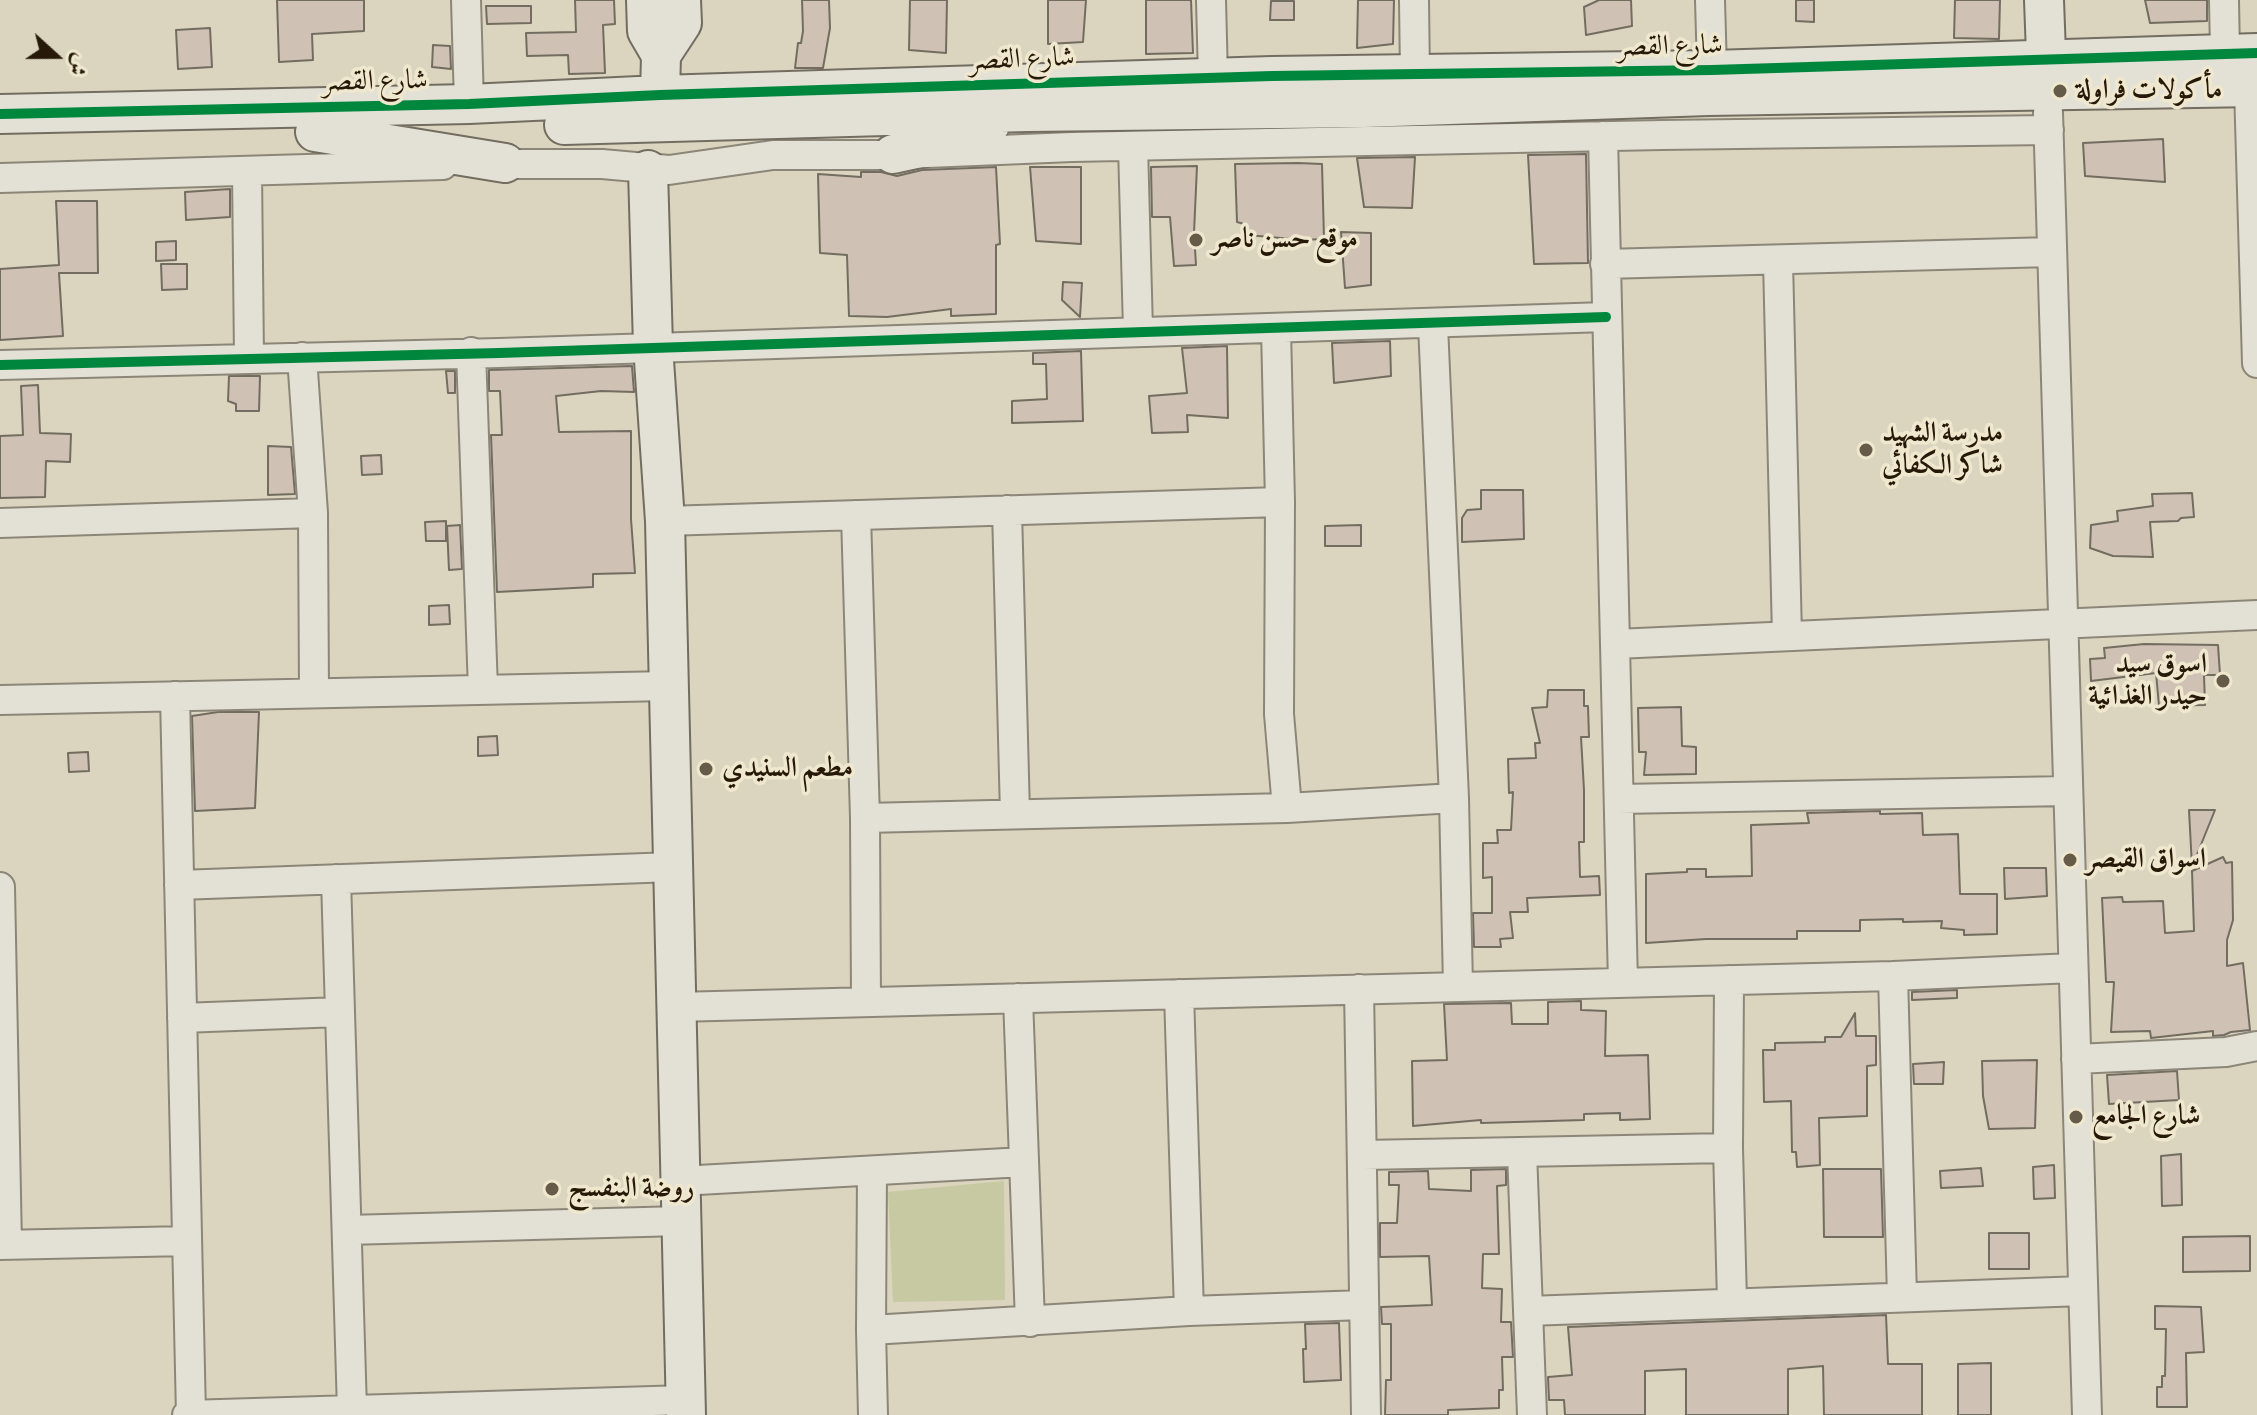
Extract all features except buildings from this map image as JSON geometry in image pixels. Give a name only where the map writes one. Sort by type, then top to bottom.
[{"type":"street","points":[[466,0],[469,104]]},
{"type":"street","points":[[646,0],[647,31],[661,55],[660,95]]},
{"type":"street","points":[[661,55],[682,23],[681,0]]},
{"type":"street","points":[[1211,0],[1213,78]]},
{"type":"street","points":[[1414,0],[1415,76]]},
{"type":"street","points":[[1710,0],[1712,70]]},
{"type":"street","points":[[2044,0],[2087,1415]]},
{"type":"street","points":[[2224,0],[2247,70],[2257,363]]},
{"type":"street","name":"شارع القصر","points":[[1362,92],[1415,76],[1712,70],[2047,74]]},
{"type":"street","points":[[2047,74],[2247,70]]},
{"type":"street","name":"شارع القصر","points":[[0,140],[1027,112],[1271,93],[1708,96],[2047,74]]},
{"type":"street","name":"شارع القصر","points":[[0,114],[469,104],[1213,78],[1271,93]]},
{"type":"street","points":[[893,154],[925,147],[1027,112]]},
{"type":"street","points":[[0,178],[505,163],[602,164],[648,170],[683,169],[773,155],[1603,136],[2049,130]]},
{"type":"street","points":[[315,132],[505,163]]},
{"type":"street","points":[[1603,136],[1623,983]]},
{"type":"street","points":[[1133,146],[1138,330]]},
{"type":"street","points":[[175,696],[189,1415],[686,1407],[665,521],[653,346],[648,170]]},
{"type":"street","points":[[247,171],[249,358]]},
{"type":"street","points":[[1605,264],[2051,252]]},
{"type":"street","points":[[1778,261],[1787,636]]},
{"type":"street","points":[[0,365],[1138,330],[1433,325],[1606,317]]},
{"type":"street","points":[[1433,325],[1454,798],[1458,987]]},
{"type":"street","points":[[1276,329],[1280,502],[1279,714],[1287,808]]},
{"type":"street","points":[[471,352],[483,690]]},
{"type":"street","points":[[302,357],[313,513],[314,693]]},
{"type":"street","points":[[665,521],[1280,502]]},
{"type":"street","points":[[1007,510],[1015,814]]},
{"type":"street","points":[[0,523],[313,513]]},
{"type":"street","points":[[856,515],[865,818],[866,1002]]},
{"type":"street","points":[[1616,644],[2257,615]]},
{"type":"street","points":[[0,700],[668,686]]},
{"type":"street","points":[[1619,799],[2068,791]]},
{"type":"street","points":[[865,818],[1287,808],[1454,798]]},
{"type":"street","points":[[179,885],[673,867]]},
{"type":"street","points":[[336,879],[352,1410]]},
{"type":"street","points":[[0,887],[4,1245],[187,1241]]},
{"type":"street","points":[[676,1007],[1893,976],[2073,968]]},
{"type":"street","points":[[1893,976],[1902,1296]]},
{"type":"street","points":[[1729,980],[1728,1148],[1732,1302]]},
{"type":"street","points":[[1359,989],[1366,1415]]},
{"type":"street","points":[[1179,994],[1189,1311]]},
{"type":"street","points":[[1018,998],[1030,1322]]},
{"type":"street","points":[[182,1018],[340,1012]]},
{"type":"street","points":[[2076,1059],[2226,1052],[2257,1046]]},
{"type":"street","points":[[1363,1155],[1728,1148]]},
{"type":"street","points":[[1522,1152],[1532,1415]]},
{"type":"street","points":[[680,1181],[1024,1162]]},
{"type":"street","points":[[872,1171],[873,1415]]},
{"type":"street","points":[[347,1230],[681,1221]]},
{"type":"street","points":[[1528,1311],[2083,1291]]},
{"type":"street","points":[[871,1330],[1189,1311],[1364,1305]]},
{"type":"green space","points":[[1004,1181],[1005,1300],[893,1302],[888,1192]]},
{"type":"cycle path","points":[[0,114],[469,104],[1272,76],[1712,70],[2257,53]]},
{"type":"cycle path","points":[[0,365],[499,353],[1606,317]]},
{"type":"place","name":"مأكولات فراولة","points":[[2060,91]]},
{"type":"place","name":"موقع حسن ناصر","points":[[1196,240]]},
{"type":"place","name":"مدرسة الشهيد شاكر الكفائي","points":[[1866,450]]},
{"type":"place","name":"اسوق سيد حيدر الغذائية","points":[[2223,681]]},
{"type":"place","name":"مطعم السنيدي","points":[[706,769]]},
{"type":"place","name":"اسواق القيصر","points":[[2070,860]]},
{"type":"place","name":"شارع الجامع","points":[[2076,1117]]},
{"type":"place","name":"روضة البنفسج","points":[[552,1189]]}]
